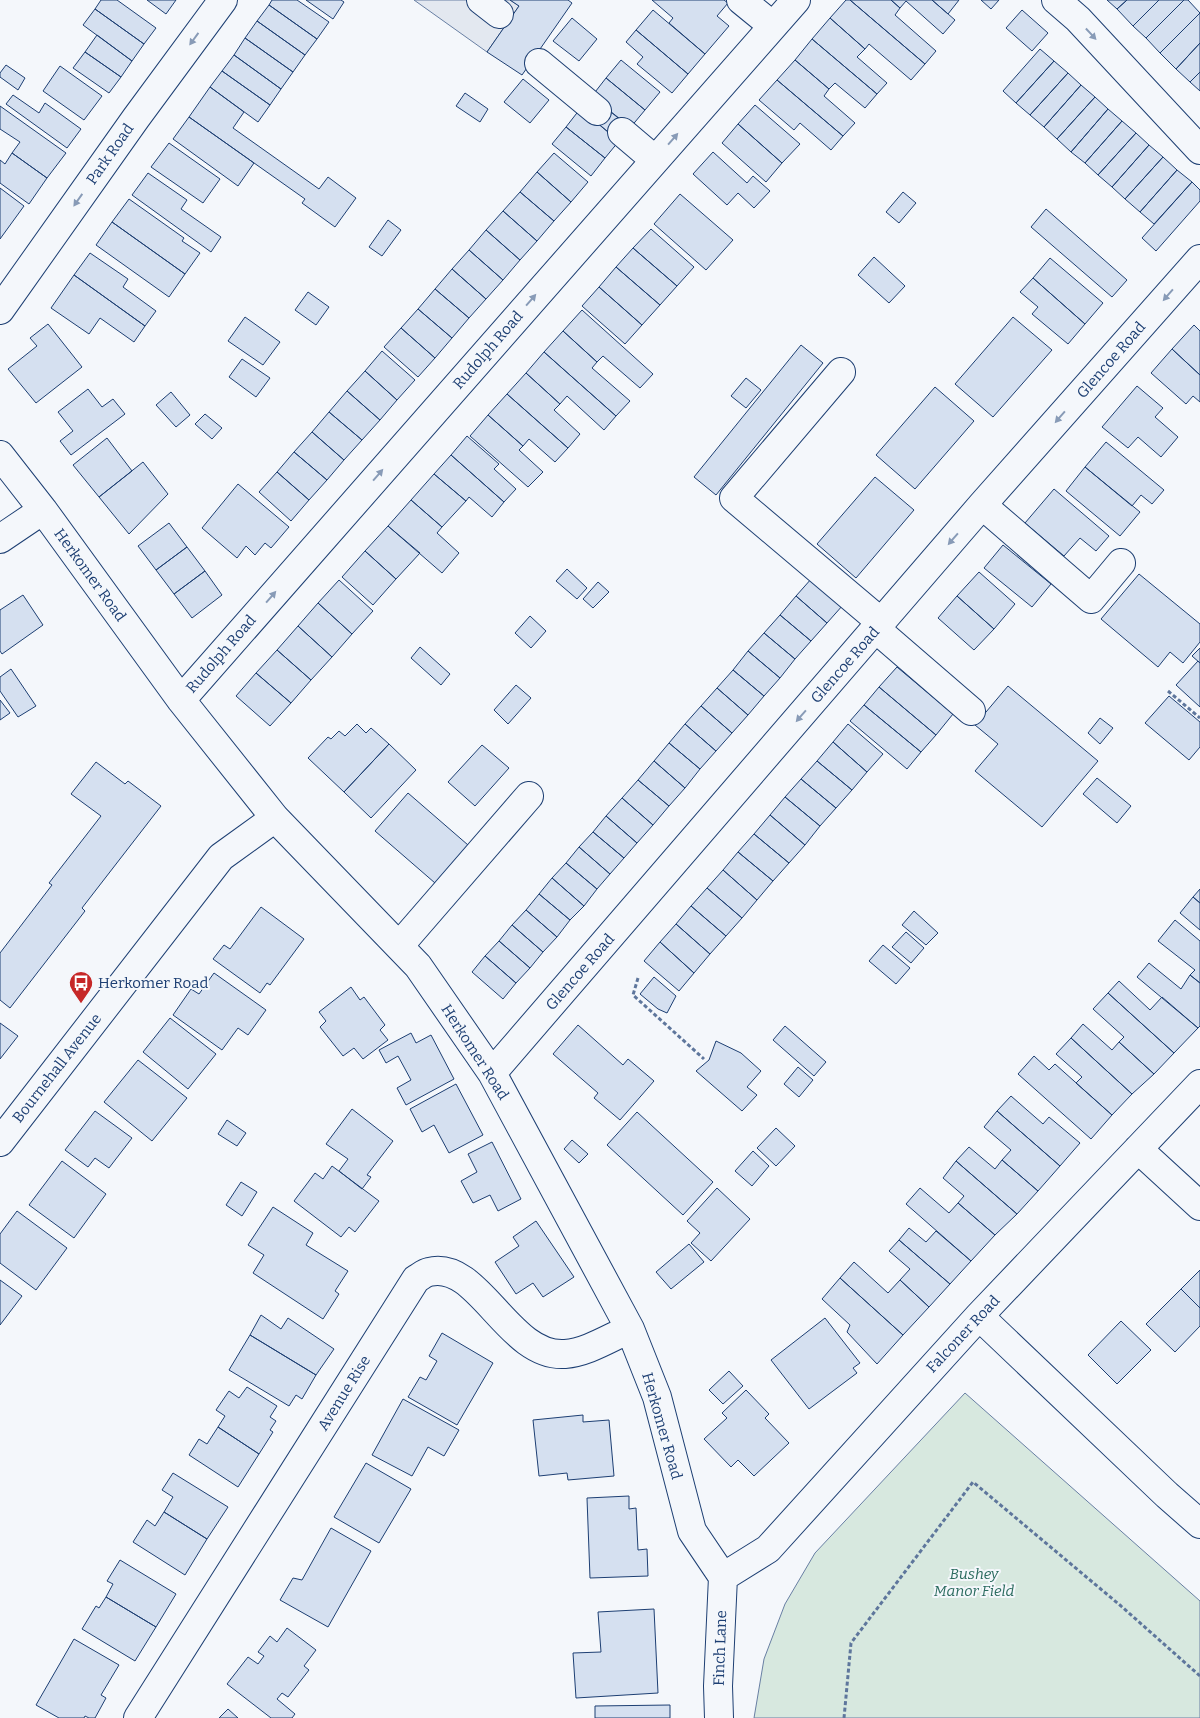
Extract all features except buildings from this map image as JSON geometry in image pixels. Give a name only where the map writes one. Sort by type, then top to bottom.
[{"type":"street","name":"Park Road","points":[[0,310],[136,118],[223,0]]},
{"type":"street","points":[[741,0],[773,26]]},
{"type":"street","name":"Rudolph Road","points":[[181,700],[796,0]]},
{"type":"street","points":[[1069,4],[1200,150]]},
{"type":"street","points":[[539,63],[597,112]]},
{"type":"street","points":[[622,132],[655,160]]},
{"type":"street","name":"Glencoe Road","points":[[492,1074],[982,505],[1200,259]]},
{"type":"street","points":[[841,372],[734,498],[879,626],[971,711]]},
{"type":"street","name":"Herkomer Road","points":[[0,455],[43,510],[181,700],[275,818],[418,966],[492,1074],[630,1329],[657,1397],[692,1531],[723,1577]]},
{"type":"street","points":[[982,505],[1091,599],[1121,563]]},
{"type":"street","points":[[0,539],[43,510]]},
{"type":"street","points":[[399,946],[529,796]]},
{"type":"street","name":"Bournehall Avenue","points":[[0,1142],[221,857],[275,818]]},
{"type":"street","name":"Falconer Road","points":[[723,1577],[768,1549],[979,1316],[1200,1084]]},
{"type":"street","points":[[1138,1149],[1200,1206]]},
{"type":"street","name":"Avenue Rise","points":[[138,1718],[416,1279],[428,1272],[439,1271],[453,1274],[469,1284],[515,1332],[532,1345],[546,1351],[564,1354],[585,1350],[630,1329]]},
{"type":"street","points":[[979,1316],[1200,1524]]},
{"type":"street","name":"Finch Lane","points":[[719,1718],[718,1686],[723,1577]]},
{"type":"path","points":[[1168,691],[1200,718]]},
{"type":"path","points":[[638,978],[633,995],[704,1059]]},
{"type":"path","points":[[844,1718],[851,1643],[973,1482],[1121,1606],[1200,1676]]},
{"type":"green space","name":"Bushey Manor Field","points":[[965,1393],[1200,1601],[1200,1718],[754,1718],[764,1659],[785,1604],[815,1553]]},
{"type":"shaded area","points":[[414,0],[510,0],[519,6],[487,52]]},
{"type":"place","name":"Herkomer Road","points":[[81,1004]]}]
